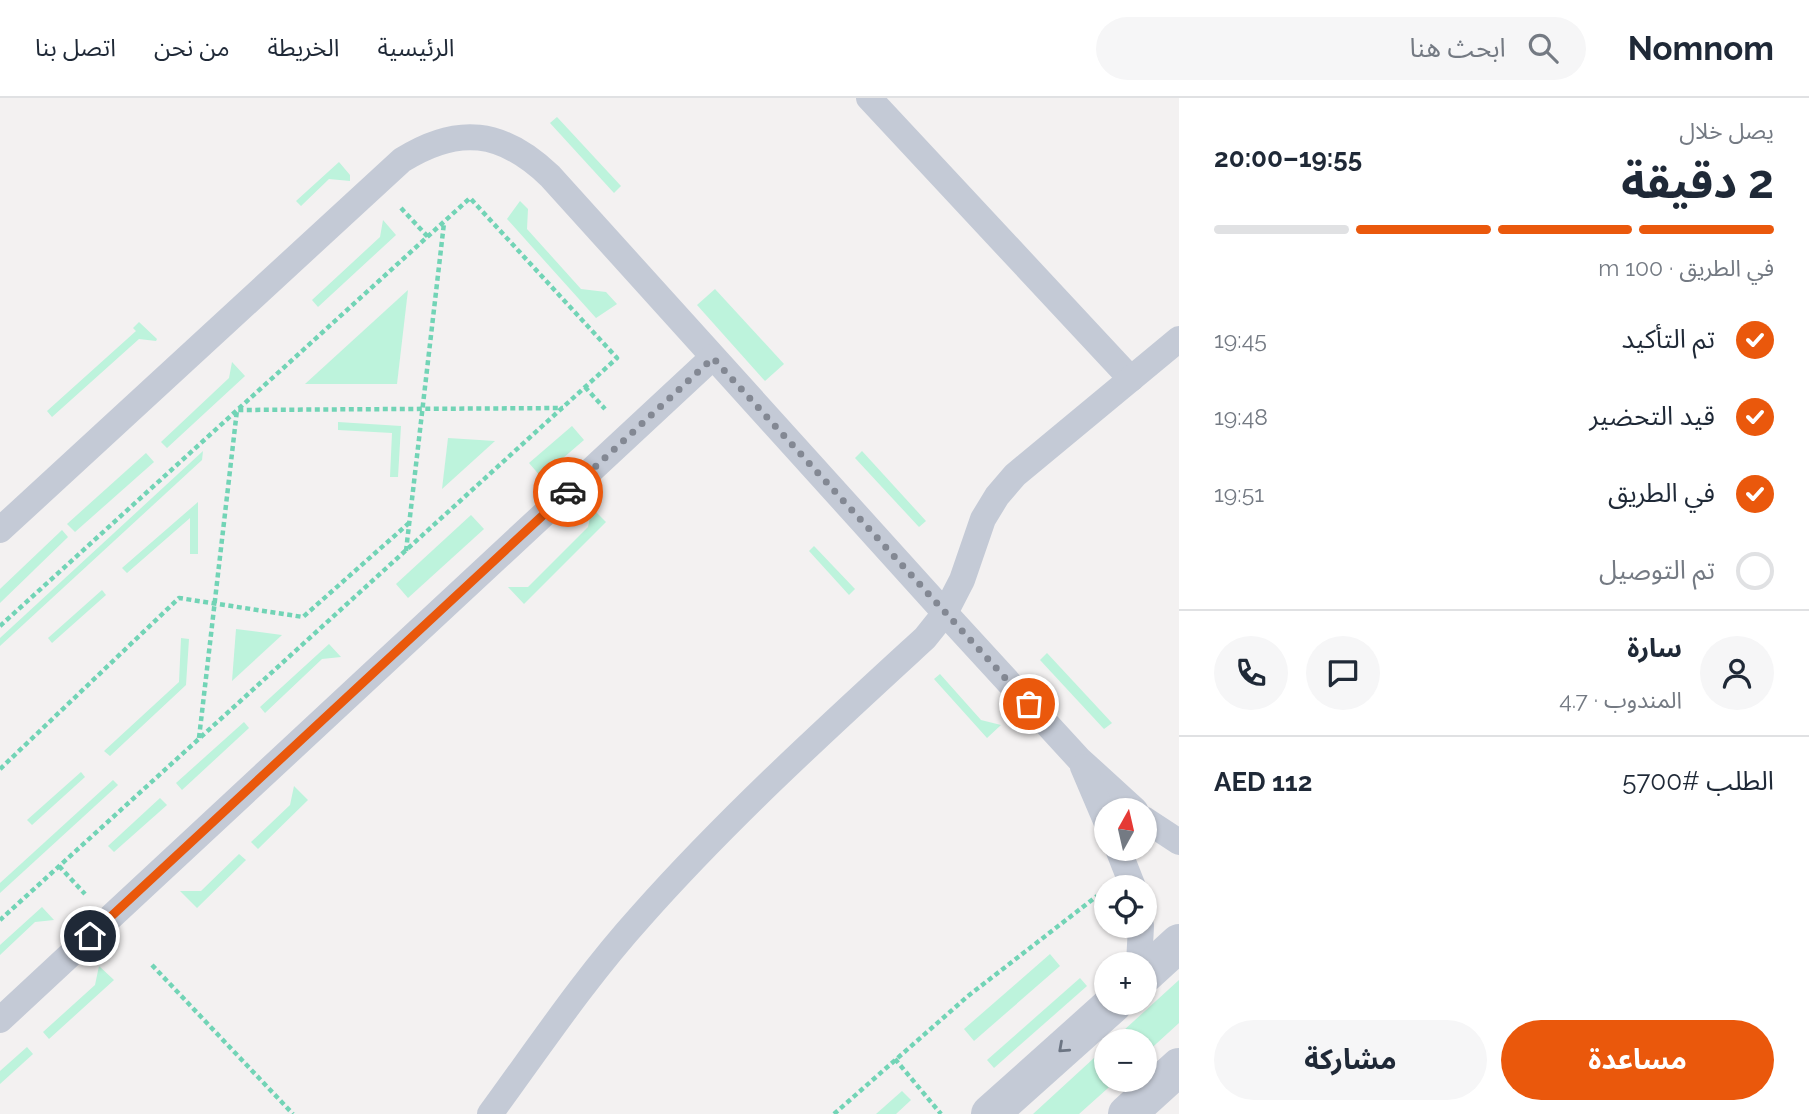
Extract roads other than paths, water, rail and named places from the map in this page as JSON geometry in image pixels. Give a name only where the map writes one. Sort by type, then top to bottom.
[{"type":"street","points":[[1157,963],[1179,943]]},
{"type":"street","points":[[990,1114],[1101,1015]]},
{"type":"street","points":[[1128,1114],[1179,1067]]},
{"type":"lane","points":[[869,98],[1131,379]]},
{"type":"lane","points":[[0,530],[401,160],[425,146],[452,138],[479,136],[506,143],[530,157],[1079,759],[1122,798]]},
{"type":"lane","points":[[490,1114],[569,1004],[640,917],[762,790],[926,638],[945,613],[962,580],[983,519],[997,496],[1015,475],[1179,339]]},
{"type":"lane","points":[[0,1020],[713,358]]},
{"type":"lane","points":[[1079,759],[1096,798]]},
{"type":"lane","points":[[1157,828],[1179,842]]}]
